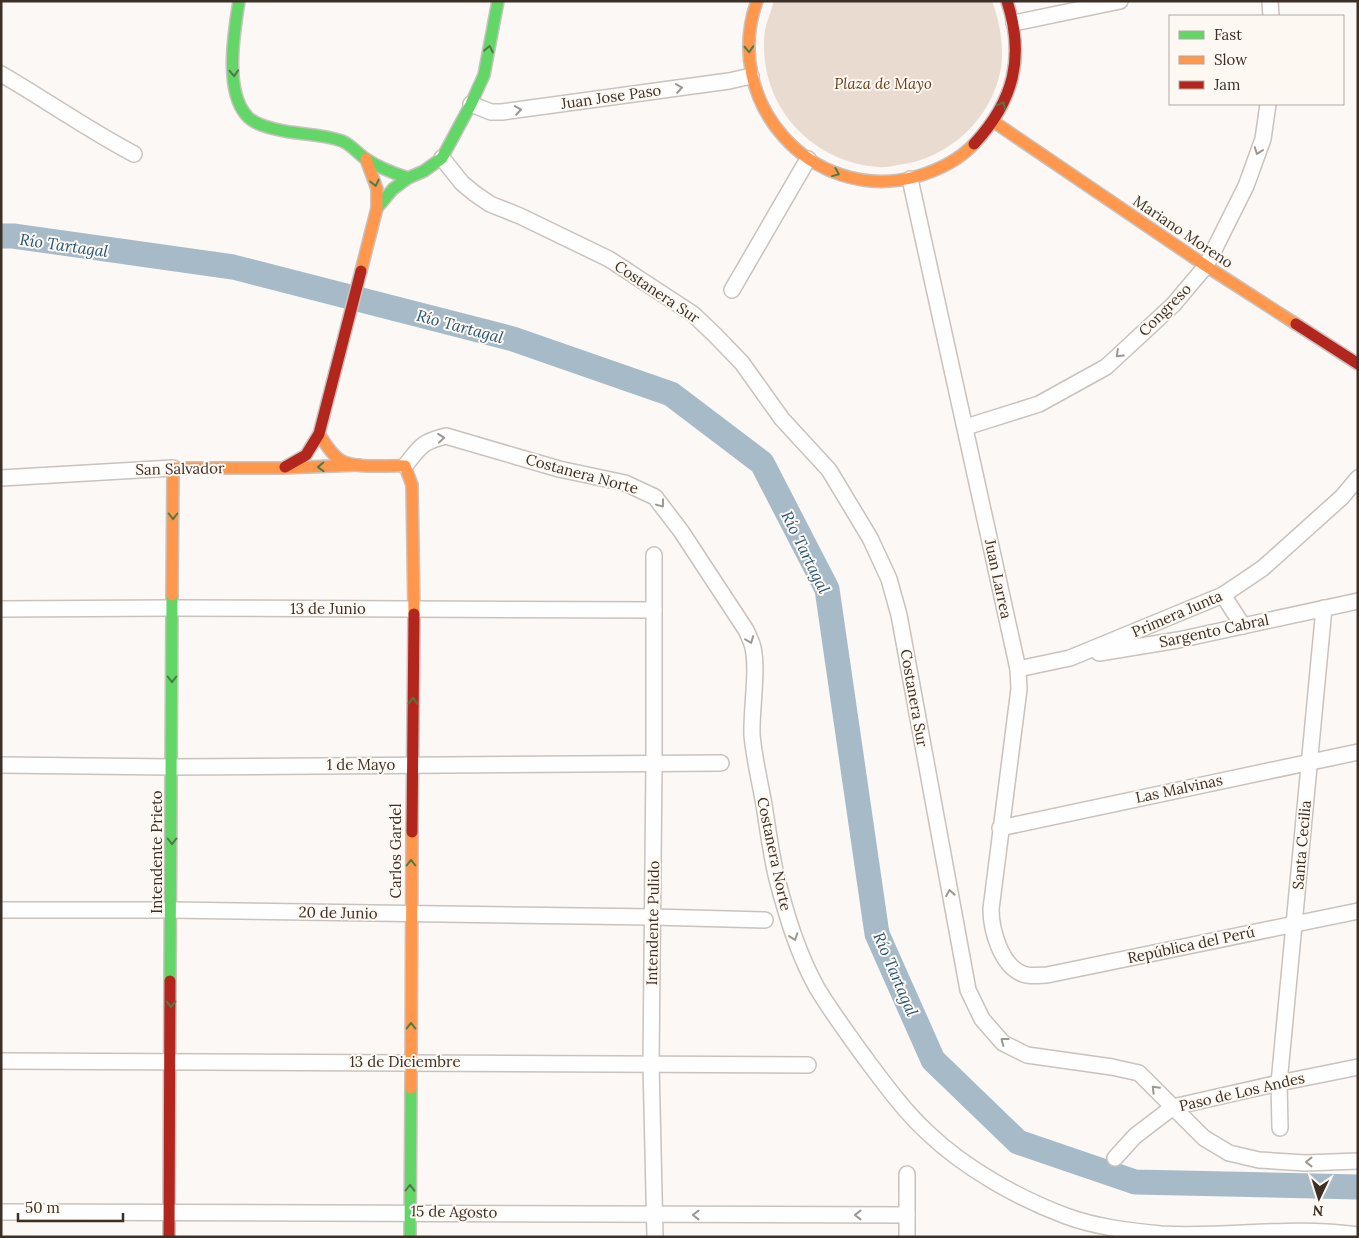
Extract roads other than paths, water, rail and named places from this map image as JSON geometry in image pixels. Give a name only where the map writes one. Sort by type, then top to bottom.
[{"type":"street","points":[[229,1],[235,24]]},
{"type":"street","points":[[239,1],[235,24],[233,73],[237,98],[248,117],[267,127],[322,135],[345,141],[366,159],[390,172],[408,178]]},
{"type":"street","points":[[376,208],[393,189],[442,158],[484,75],[498,1]]},
{"type":"street","points":[[757,1],[753,10],[748,43],[751,76],[762,108],[781,137],[808,159],[840,175],[875,182],[910,179],[943,167],[971,148],[994,122],[1009,91],[1016,57],[1014,23],[1007,1]]},
{"type":"street","points":[[1014,23],[1120,1]]},
{"type":"street","points":[[1270,1],[1271,15]]},
{"type":"street","points":[[1,74],[99,136],[134,154]]},
{"type":"street","name":"Juan Jose Paso","points":[[471,104],[491,112],[502,112],[729,81],[751,76]]},
{"type":"street","name":"Congreso","points":[[966,427],[1039,404],[1106,366],[1173,304],[1206,266],[1246,186],[1263,139],[1268,105]]},
{"type":"street","name":"Mariano Moreno","points":[[994,122],[1206,266],[1358,364]]},
{"type":"street","name":"Costanera Sur","points":[[442,158],[462,183],[490,204],[520,216],[609,259],[693,314],[742,363],[782,419],[829,470],[870,538],[888,578],[896,606],[968,990],[982,1019],[1003,1043],[1027,1055],[1112,1067],[1139,1073],[1204,1138],[1229,1153],[1259,1160],[1287,1162],[1358,1161]]},
{"type":"street","points":[[282,468],[299,461],[309,452],[319,434],[376,208],[377,189],[366,159]]},
{"type":"street","points":[[732,290],[808,159]]},
{"type":"street","name":"Juan Larrea","points":[[910,179],[1018,669],[1019,689],[1000,828],[991,924],[997,943],[1008,963],[1024,974]]},
{"type":"street","points":[[319,434],[334,454],[343,461],[359,465]]},
{"type":"street","name":"Costanera Norte","points":[[405,466],[419,448],[429,440],[446,436],[559,469],[625,483],[655,497],[746,630],[752,646],[754,661],[752,735],[777,877],[788,919],[800,952],[818,990],[845,1030],[890,1092],[928,1133],[967,1164],[1008,1190],[1067,1216],[1116,1228],[1183,1235],[1221,1236],[1305,1230],[1334,1231],[1358,1235]]},
{"type":"street","name":"San Salvador","points":[[1,478],[173,468],[282,468],[381,464],[405,466]]},
{"type":"street","name":"Carlos Gardel","points":[[405,466],[412,485],[414,501],[410,1237]]},
{"type":"street","name":"Intendente Prieto","points":[[169,1237],[173,468]]},
{"type":"street","name":"Primera Junta","points":[[1018,669],[1070,658],[1223,595],[1263,568],[1342,497],[1358,478]]},
{"type":"street","name":"Intendente Pulido","points":[[654,555],[651,1063],[655,1237]]},
{"type":"street","points":[[1223,595],[1243,626]]},
{"type":"street","name":"Sargento Cabral","points":[[1070,658],[1178,640],[1358,601]]},
{"type":"street","name":"Santa Cecilia","points":[[1280,1128],[1279,1083],[1324,608]]},
{"type":"street","name":"13 de Junio","points":[[1,609],[654,610]]},
{"type":"street","name":"Las Malvinas","points":[[1000,828],[1358,752]]},
{"type":"street","name":"1 de Mayo","points":[[1,765],[172,767],[721,763]]},
{"type":"street","name":"20 de Junio","points":[[1,910],[171,910],[765,920]]},
{"type":"street","name":"República del Perú","points":[[1024,974],[1047,975],[1358,911]]},
{"type":"street","name":"13 de Diciembre","points":[[1,1061],[808,1065]]},
{"type":"street","name":"Paso de Los Andes","points":[[1115,1158],[1134,1136],[1172,1107],[1358,1067]]},
{"type":"street","points":[[907,1174],[907,1237]]},
{"type":"street","name":"15 de Agosto","points":[[1,1212],[907,1215]]},
{"type":"waterway","name":"Río Tartagal","points":[[1,236],[13,236],[233,267],[513,339],[671,394],[762,463],[827,589],[877,934],[933,1060],[1018,1142],[1135,1182],[1358,1187]]},
{"type":"park label","name":"Plaza de Mayo","points":[[883,84]]}]
